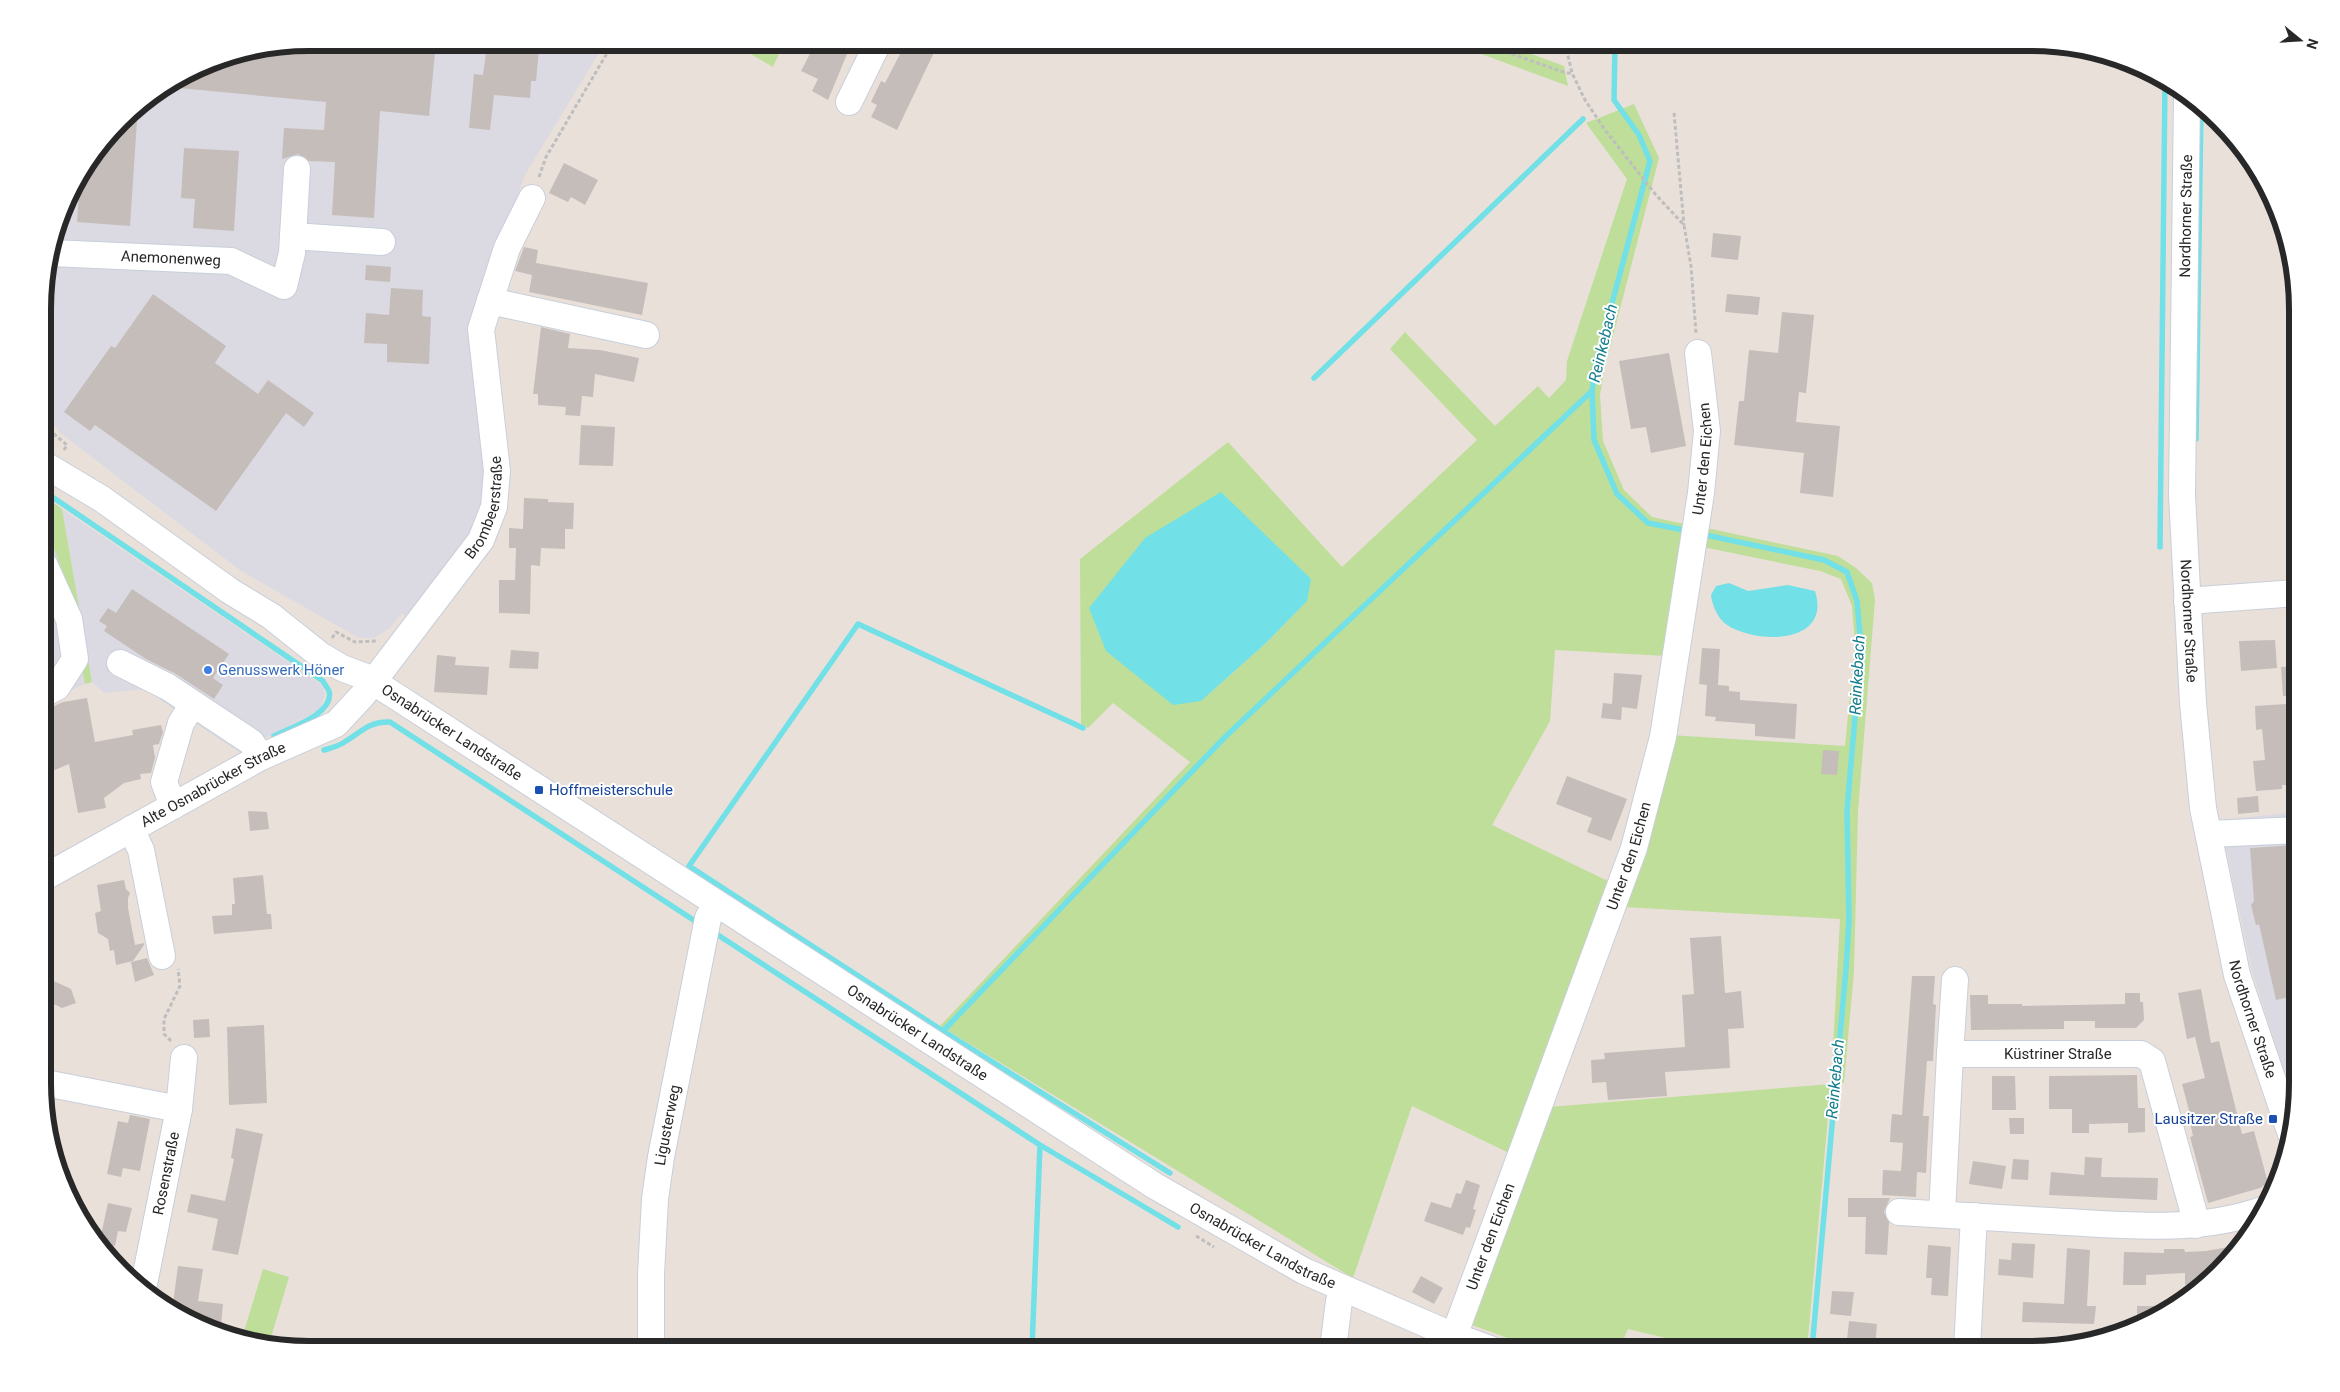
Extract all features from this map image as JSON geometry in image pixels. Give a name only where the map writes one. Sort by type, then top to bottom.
[{"type":"street","points":[[849,102],[874,51]]},
{"type":"street","name":"Nordhorner Straße","points":[[2187,104],[2182,495],[2194,713],[2204,808],[2237,975],[2287,1091]]},
{"type":"street","points":[[298,169],[293,236],[382,242]]},
{"type":"street","name":"Brombeerstraße","points":[[369,679],[481,540],[494,507],[497,471],[480,329],[507,248],[532,198]]},
{"type":"street","name":"Anemonenweg","points":[[57,253],[231,261],[284,286],[292,253],[293,236]]},
{"type":"street","points":[[490,301],[646,335]]},
{"type":"street","name":"Unter den Eichen","points":[[1454,1336],[1634,848],[1663,738],[1697,516],[1707,431],[1698,353]]},
{"type":"street","name":"Osnabrücker Landstraße","points":[[56,447],[102,499]]},
{"type":"street","name":"Osnabrücker Landstraße","points":[[51,469],[102,499],[230,591],[271,616],[320,655],[342,668],[369,679],[716,905],[1155,1186],[1267,1252],[1343,1289],[1468,1341]]},
{"type":"street","points":[[51,579],[69,619],[75,660],[57,687],[51,690]]},
{"type":"street","points":[[2187,601],[2289,594]]},
{"type":"street","name":"Osnabrücker Landstraße","points":[[271,616],[330,641],[369,679]]},
{"type":"street","points":[[120,663],[168,687],[251,742],[261,757]]},
{"type":"street","name":"Alte Osnabrücker Straße","points":[[51,874],[261,757],[336,724],[369,679]]},
{"type":"street","points":[[173,806],[164,782],[180,724],[193,704]]},
{"type":"street","points":[[131,830],[141,850],[162,956]]},
{"type":"street","points":[[2209,834],[2289,830]]},
{"type":"street","name":"Ligusterweg","points":[[651,1341],[651,1275],[655,1208],[661,1157],[708,918],[716,905]]},
{"type":"street","points":[[1942,1214],[1955,980]]},
{"type":"street","name":"Küstriner Straße","points":[[1950,1054],[2141,1054],[2152,1060],[2193,1210],[2195,1225]]},
{"type":"street","name":"Rosenstraße","points":[[145,1281],[179,1109],[184,1058]]},
{"type":"street","points":[[51,1084],[179,1109]]},
{"type":"street","points":[[1899,1212],[2110,1224],[2195,1225],[2253,1214]]},
{"type":"street","points":[[1967,1341],[1974,1216]]},
{"type":"street","points":[[1334,1341],[1339,1301],[1343,1289]]},
{"type":"path","points":[[532,198],[546,157],[608,51]]},
{"type":"path","points":[[1506,51],[1566,73],[1572,73]]},
{"type":"path","points":[[1567,51],[1572,73],[1605,130],[1656,195],[1684,226]]},
{"type":"path","points":[[1674,113],[1684,226],[1691,266],[1698,353]]},
{"type":"path","points":[[51,427],[55,435],[56,447]]},
{"type":"path","points":[[330,641],[336,632],[355,642],[374,641],[380,638]]},
{"type":"path","points":[[162,956],[178,969],[180,986],[164,1019],[164,1034],[181,1052],[184,1058]]},
{"type":"shaded area","points":[[309,51],[600,51],[525,175],[493,264],[484,504],[472,536],[408,618],[402,613],[390,628],[374,638],[359,638],[241,571],[59,432],[51,420],[53,356],[51,309],[53,275],[65,226],[78,195],[95,166],[115,139],[139,115],[180,86],[226,65],[275,53]]},
{"type":"shaded area","points":[[62,509],[321,684],[325,693],[321,709],[239,752],[159,699],[164,691],[157,688],[104,693],[92,682]]},
{"type":"shaded area","points":[[51,540],[65,578],[85,684],[51,698]]},
{"type":"shaded area","points":[[2289,813],[2289,1086],[2252,971],[2220,820]]},
{"type":"green space","points":[[746,51],[780,51],[773,67]]},
{"type":"green space","points":[[1474,51],[1524,51],[1564,66],[1568,86]]},
{"type":"green space","points":[[1634,104],[1659,158],[1604,371],[1600,395],[1603,441],[1624,490],[1652,517],[1689,525],[1667,656],[1555,650],[1550,721],[1492,825],[1612,883],[1509,1153],[1412,1106],[1353,1278],[940,1026],[1190,762],[1113,703],[1088,728],[1081,724],[1080,559],[1228,442],[1342,567],[1477,440],[1390,349],[1405,332],[1495,426],[1538,386],[1549,398],[1566,380],[1567,361],[1627,179],[1586,123]],"holes":[[[1307,601],[1266,643],[1201,701]]]},
{"type":"green space","points":[[51,501],[62,509],[92,682],[85,684],[65,578],[51,540]]},
{"type":"green space","points":[[1702,527],[1838,556],[1856,568],[1872,583],[1875,600],[1858,811],[1854,971],[1844,1083],[1831,1084],[1840,919],[1623,907],[1670,735],[1845,746],[1855,643],[1852,606],[1841,579],[1820,571],[1698,546]]},
{"type":"green space","points":[[1831,1084],[1808,1341],[1678,1341],[1628,1329],[1623,1341],[1516,1341],[1469,1324],[1549,1107]]},
{"type":"green space","points":[[263,1269],[289,1277],[271,1338],[244,1332]]},
{"type":"water","points":[[1221,492],[1311,579],[1307,601],[1266,643],[1201,701],[1173,705],[1106,651],[1089,608],[1145,538]]},
{"type":"water","points":[[1729,583],[1748,591],[1788,585],[1815,591],[1817,608],[1813,621],[1803,630],[1789,635],[1773,637],[1756,636],[1740,631],[1727,625],[1721,619],[1716,612],[1711,595],[1716,586]]},
{"type":"building","points":[[309,51],[435,51],[429,116],[380,111],[374,218],[332,215],[335,162],[309,161],[298,154],[282,159],[284,128],[324,130],[326,102],[177,88],[226,65],[275,53]]},
{"type":"building","points":[[486,51],[539,51],[536,81],[531,81],[530,98],[494,95],[490,130],[469,128],[474,74],[483,75]]},
{"type":"building","points":[[811,51],[848,51],[828,100],[812,91],[818,79],[801,71]]},
{"type":"building","points":[[893,51],[935,51],[897,130],[871,117],[877,105],[871,102],[881,81],[885,83],[900,54]]},
{"type":"building","points":[[137,117],[130,226],[77,222],[79,193],[86,180],[115,139]]},
{"type":"building","points":[[184,148],[239,151],[234,231],[193,228],[195,199],[181,198]]},
{"type":"building","points":[[564,163],[598,180],[585,205],[571,197],[568,202],[549,193]]},
{"type":"building","points":[[1713,233],[1741,236],[1738,260],[1711,257]]},
{"type":"building","points":[[524,247],[538,250],[536,263],[648,283],[642,315],[529,292],[532,275],[515,271]]},
{"type":"building","points":[[366,265],[391,267],[390,282],[365,280]]},
{"type":"building","points":[[391,288],[423,290],[422,316],[431,317],[429,364],[387,362],[387,344],[364,343],[366,313],[389,315]]},
{"type":"building","points":[[153,294],[226,346],[215,363],[258,394],[268,380],[314,413],[304,427],[286,413],[216,511],[95,425],[90,431],[64,412],[111,346],[115,348]]},
{"type":"building","points":[[1727,294],[1760,297],[1758,315],[1725,312]]},
{"type":"building","points":[[1782,312],[1814,315],[1806,393],[1799,392],[1796,422],[1840,426],[1833,497],[1800,493],[1804,453],[1734,445],[1739,401],[1744,401],[1749,350],[1778,353]]},
{"type":"building","points":[[541,327],[570,334],[568,348],[600,350],[639,358],[634,382],[595,374],[593,397],[582,396],[580,416],[565,415],[566,407],[538,405],[538,394],[533,394]]},
{"type":"building","points":[[1669,353],[1686,446],[1651,453],[1646,427],[1631,429],[1619,361]]},
{"type":"building","points":[[581,425],[615,427],[613,466],[579,465]]},
{"type":"building","points":[[524,498],[548,499],[548,502],[574,503],[573,529],[565,529],[565,549],[541,548],[540,566],[531,565],[530,614],[499,613],[499,580],[515,580],[516,548],[509,548],[509,528],[523,529]]},
{"type":"building","points":[[132,589],[229,654],[213,678],[223,685],[214,699],[176,674],[146,659],[104,631],[107,626],[99,621],[108,608],[116,613]]},
{"type":"building","points":[[2275,640],[2277,668],[2241,671],[2239,641]]},
{"type":"building","points":[[1702,648],[1720,649],[1718,685],[1729,686],[1729,691],[1740,692],[1740,700],[1797,704],[1795,739],[1755,736],[1755,724],[1715,721],[1716,717],[1705,716],[1707,685],[1699,684]]},
{"type":"building","points":[[511,650],[539,652],[538,669],[509,668]]},
{"type":"building","points":[[437,655],[456,657],[455,665],[489,667],[487,695],[434,692]]},
{"type":"building","points":[[2289,666],[2289,696],[2283,696],[2281,667]]},
{"type":"building","points":[[1614,673],[1642,675],[1637,709],[1622,707],[1621,720],[1601,718],[1603,703],[1612,704]]},
{"type":"building","points":[[87,698],[95,742],[133,735],[132,730],[161,725],[163,732],[159,744],[153,745],[155,758],[151,773],[140,774],[141,779],[124,783],[104,798],[106,808],[78,813],[69,764],[51,772],[51,707],[63,702]]},
{"type":"building","points":[[2286,704],[2289,742],[2289,785],[2282,785],[2282,789],[2256,791],[2253,761],[2265,760],[2262,729],[2256,730],[2255,706]]},
{"type":"building","points":[[1823,750],[1839,751],[1837,775],[1821,774]]},
{"type":"building","points":[[1567,776],[1627,799],[1611,841],[1587,832],[1592,818],[1556,804]]},
{"type":"building","points":[[2258,796],[2259,812],[2238,814],[2237,798]]},
{"type":"building","points":[[248,811],[267,812],[269,829],[250,831]]},
{"type":"building","points":[[2289,846],[2289,997],[2276,1000],[2259,924],[2256,925],[2251,905],[2254,901],[2250,848]]},
{"type":"building","points":[[263,875],[267,914],[271,914],[272,929],[214,934],[212,916],[232,915],[232,904],[235,904],[233,878]]},
{"type":"building","points":[[124,880],[126,889],[130,893],[128,908],[135,945],[144,943],[144,945],[133,961],[116,965],[114,950],[110,951],[108,939],[98,933],[95,913],[101,911],[97,885]]},
{"type":"building","points":[[1721,936],[1725,993],[1741,991],[1744,1028],[1728,1029],[1730,1068],[1665,1072],[1667,1096],[1608,1100],[1606,1082],[1592,1083],[1591,1060],[1605,1059],[1604,1053],[1685,1047],[1682,995],[1694,994],[1690,938]]},
{"type":"building","points":[[147,958],[154,975],[135,982],[131,962]]},
{"type":"building","points":[[1912,976],[1935,976],[1933,1004],[1936,1005],[1933,1061],[1927,1061],[1923,1116],[1929,1116],[1926,1173],[1917,1172],[1916,1197],[1882,1195],[1883,1170],[1901,1171],[1903,1143],[1890,1142],[1891,1124],[1892,1114],[1902,1115]]},
{"type":"building","points":[[51,980],[71,989],[76,1003],[62,1008],[51,1003]]},
{"type":"building","points":[[2201,989],[2211,1043],[2219,1041],[2242,1134],[2254,1131],[2268,1183],[2260,1188],[2208,1203],[2190,1137],[2193,1136],[2189,1118],[2191,1118],[2182,1084],[2205,1078],[2195,1037],[2187,1039],[2178,993]]},
{"type":"building","points":[[2125,993],[2140,993],[2140,1002],[2143,1002],[2144,1020],[2136,1028],[2095,1028],[2095,1021],[2064,1021],[2064,1029],[1971,1030],[1970,995],[1988,995],[1988,1004],[2022,1004],[2022,1006],[2125,1004]]},
{"type":"building","points":[[209,1019],[210,1037],[194,1038],[193,1020]]},
{"type":"building","points":[[264,1025],[267,1103],[229,1105],[227,1027]]},
{"type":"building","points":[[2137,1075],[2138,1108],[2145,1108],[2145,1132],[2128,1133],[2128,1123],[2089,1124],[2089,1133],[2072,1133],[2072,1109],[2049,1109],[2049,1076]]},
{"type":"building","points":[[1992,1076],[2015,1076],[2016,1110],[1992,1110]]},
{"type":"building","points":[[130,1115],[150,1119],[140,1171],[123,1168],[121,1177],[107,1174],[118,1121],[128,1123]]},
{"type":"building","points":[[2009,1118],[2024,1118],[2024,1134],[2010,1134]]},
{"type":"building","points":[[236,1128],[263,1134],[238,1255],[212,1250],[218,1219],[187,1212],[191,1194],[225,1201],[234,1159],[231,1158]]},
{"type":"building","points":[[2085,1157],[2102,1158],[2101,1177],[2158,1178],[2157,1200],[2049,1195],[2051,1172],[2084,1175]]},
{"type":"building","points":[[2013,1159],[2029,1160],[2028,1180],[2011,1179]]},
{"type":"building","points":[[1973,1161],[2006,1166],[2002,1189],[1969,1184]]},
{"type":"building","points":[[1466,1180],[1480,1185],[1473,1209],[1476,1210],[1470,1228],[1466,1227],[1463,1235],[1424,1221],[1431,1202],[1451,1208],[1456,1193],[1461,1194]]},
{"type":"building","points":[[1848,1198],[1890,1198],[1884,1212],[1889,1222],[1887,1255],[1865,1254],[1866,1217],[1848,1217]]},
{"type":"building","points":[[108,1203],[132,1208],[126,1232],[118,1231],[115,1246],[109,1245],[101,1235]]},
{"type":"building","points":[[2012,1243],[2035,1244],[2033,1278],[1998,1275],[1999,1259],[2011,1260]]},
{"type":"building","points":[[1928,1245],[1951,1247],[1948,1296],[1931,1295],[1932,1278],[1926,1278]]},
{"type":"building","points":[[2230,1247],[2191,1285],[2185,1285],[2185,1273],[2146,1275],[2146,1285],[2123,1285],[2124,1252],[2164,1253],[2164,1249],[2184,1249],[2185,1252]]},
{"type":"building","points":[[2067,1248],[2090,1250],[2087,1306],[2096,1306],[2094,1324],[2022,1322],[2023,1302],[2064,1304]]},
{"type":"building","points":[[178,1266],[203,1269],[198,1301],[223,1304],[221,1325],[195,1314],[173,1302]]},
{"type":"building","points":[[1421,1276],[1443,1288],[1434,1304],[1412,1292]]},
{"type":"building","points":[[1832,1291],[1854,1292],[1851,1316],[1830,1314]]},
{"type":"building","points":[[2137,1306],[2154,1306],[2154,1309],[2137,1318]]},
{"type":"building","points":[[1849,1321],[1877,1324],[1876,1341],[1847,1341]]},
{"type":"waterway","name":"Reinkebach","points":[[1615,51],[1614,100],[1639,135],[1650,161],[1595,367],[1592,391],[1594,440],[1617,494],[1648,523],[1689,531]]},
{"type":"waterway","points":[[2160,547],[2165,89]]},
{"type":"waterway","points":[[2196,439],[2201,115]]},
{"type":"waterway","points":[[1314,378],[1583,119]]},
{"type":"waterway","points":[[943,1031],[1225,737],[1592,391]]},
{"type":"waterway","points":[[51,496],[323,681],[329,691],[329,699],[325,707],[309,719],[274,736]]},
{"type":"waterway","name":"Reinkebach","points":[[1701,534],[1824,560],[1847,572],[1857,601],[1861,646],[1847,811],[1849,920],[1813,1341]]},
{"type":"waterway","points":[[1083,728],[858,624],[689,866],[943,1031],[1170,1173]]},
{"type":"waterway","points":[[324,750],[341,744],[372,725],[390,722],[695,921],[696,926]]},
{"type":"waterway","points":[[718,935],[1040,1145],[1178,1227]]},
{"type":"waterway","points":[[1032,1341],[1040,1145]]},
{"type":"place","name":"Genusswerk Höner","points":[[208,670]]},
{"type":"place","name":"Hoffmeisterschule","points":[[539,790]]},
{"type":"place","name":"Lausitzer Straße","points":[[2273,1119]]}]
